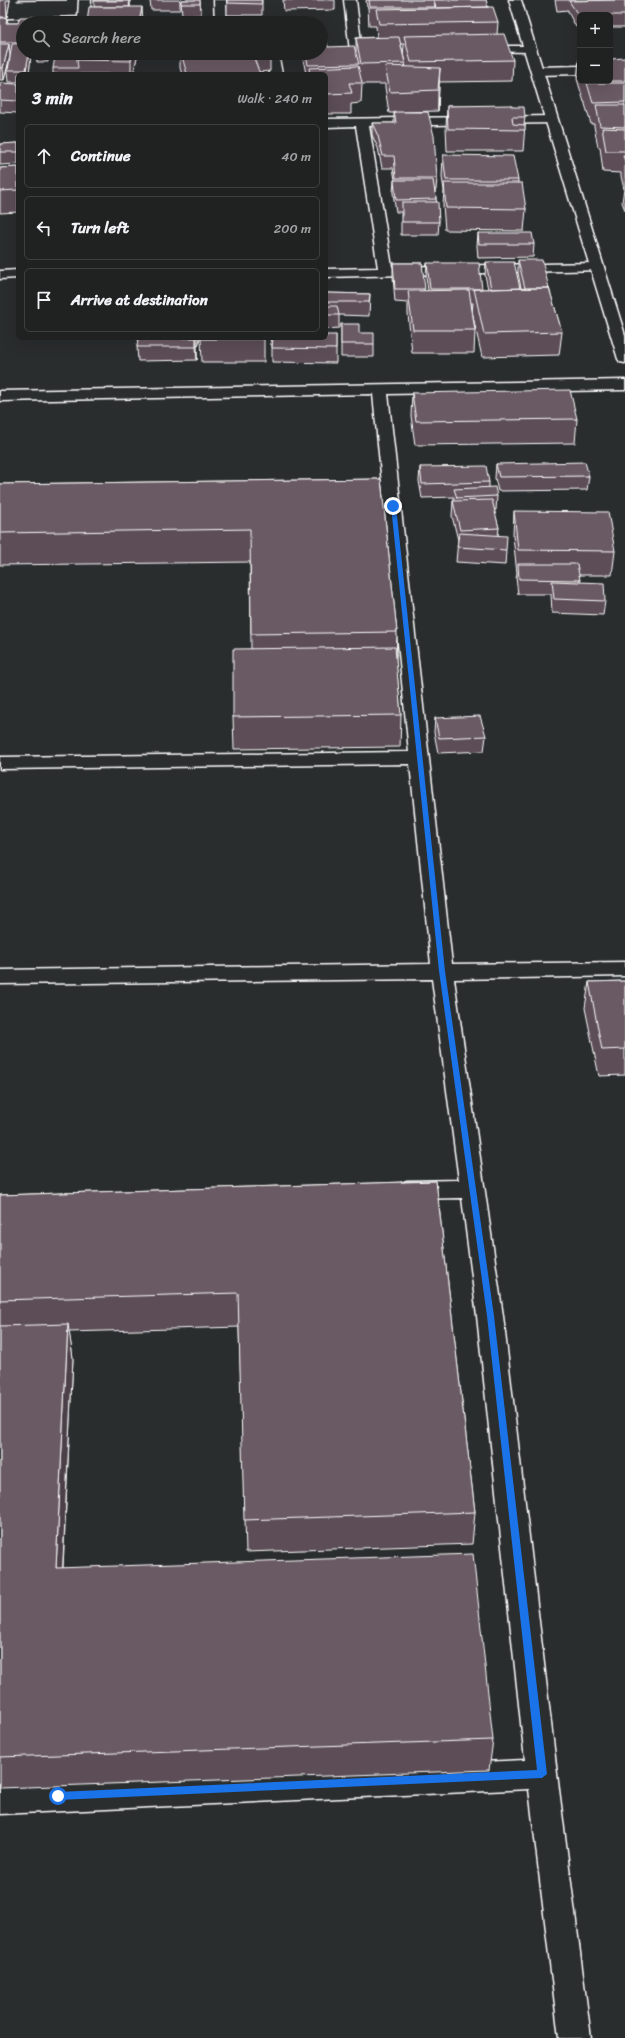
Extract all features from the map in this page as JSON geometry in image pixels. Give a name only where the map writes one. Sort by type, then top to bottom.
[{"type":"street","points":[[84,16],[86,0]]},
{"type":"street","points":[[220,0],[221,16]]},
{"type":"street","points":[[342,49],[360,51],[350,0]]},
{"type":"street","points":[[515,0],[625,359]]},
{"type":"street","points":[[0,22],[16,22]]},
{"type":"street","points":[[467,50],[530,48]]},
{"type":"street","points":[[273,60],[276,72]]},
{"type":"street","points":[[537,71],[577,70]]},
{"type":"street","points":[[328,123],[552,120]]},
{"type":"street","points":[[362,122],[386,271]]},
{"type":"street","points":[[328,273],[597,267]]},
{"type":"street","points":[[0,274],[16,274]]},
{"type":"street","points":[[0,396],[625,385]]},
{"type":"street","points":[[380,390],[385,506],[420,758],[442,971],[490,1316],[542,1774],[575,2038]]},
{"type":"street","points":[[0,763],[420,758]]},
{"type":"street","points":[[0,977],[625,969]]},
{"type":"street","points":[[386,1190],[473,1188]]},
{"type":"street","points":[[0,1799],[542,1774]]},
{"type":"building","points":[[129,0],[129,1],[94,1]]},
{"type":"building","points":[[181,0],[200,0],[200,4],[181,4]]},
{"type":"building","points":[[227,0],[262,0],[261,4],[227,3]]},
{"type":"building","points":[[369,0],[434,0],[435,7],[370,7]]},
{"type":"building","points":[[434,0],[486,0],[488,7],[436,8]]},
{"type":"building","points":[[625,0],[625,15],[613,15],[613,12],[577,12],[577,13],[569,1]]},
{"type":"building","points":[[89,7],[142,7],[140,16],[88,16]]},
{"type":"building","points":[[493,7],[498,22],[379,24],[376,9]]},
{"type":"building","points":[[0,18],[7,18],[6,23],[16,23],[16,42],[0,42]]},
{"type":"building","points":[[504,34],[513,60],[411,62],[404,36]]},
{"type":"building","points":[[399,37],[405,63],[361,64],[356,38]]},
{"type":"building","points":[[0,44],[9,44],[3,68],[0,68]]},
{"type":"building","points":[[12,44],[16,44],[16,60],[28,60],[26,70],[8,70]]},
{"type":"building","points":[[354,46],[359,64],[308,65],[307,60],[328,60],[328,47]]},
{"type":"building","points":[[625,58],[625,81],[613,81],[613,59]]},
{"type":"building","points":[[54,60],[77,60],[78,68],[53,68]]},
{"type":"building","points":[[77,60],[131,60],[131,61]]},
{"type":"building","points":[[183,60],[255,60],[259,72],[186,72]]},
{"type":"building","points":[[358,66],[362,83],[349,83],[352,93],[328,94],[328,72],[310,72],[309,68]]},
{"type":"building","points":[[385,66],[440,68],[438,90],[390,92]]},
{"type":"building","points":[[0,83],[16,84],[16,101],[0,100]]},
{"type":"building","points":[[625,83],[625,102],[593,103],[587,84]]},
{"type":"building","points":[[510,105],[513,107],[524,107],[525,117],[512,117],[513,124],[525,125],[525,130],[448,129],[447,106]]},
{"type":"building","points":[[596,105],[625,105],[625,127],[600,126]]},
{"type":"building","points":[[394,112],[428,112],[434,136],[437,178],[396,178],[394,156],[383,156],[378,136],[372,123],[396,123]]},
{"type":"building","points":[[602,128],[625,129],[625,151],[606,151]]},
{"type":"building","points":[[16,143],[16,152],[0,152],[0,144]]},
{"type":"building","points":[[443,155],[513,156],[518,180],[446,180]]},
{"type":"building","points":[[16,167],[16,190],[0,191],[0,168]]},
{"type":"building","points":[[394,180],[433,180],[436,199],[396,200]]},
{"type":"building","points":[[444,183],[522,183],[526,209],[446,208]]},
{"type":"building","points":[[402,202],[438,202],[439,222],[402,222]]},
{"type":"building","points":[[478,233],[532,233],[534,244],[479,244]]},
{"type":"building","points":[[518,260],[542,260],[549,288],[525,288]]},
{"type":"building","points":[[486,262],[514,262],[520,288],[491,289]]},
{"type":"building","points":[[393,263],[422,263],[425,289],[395,289]]},
{"type":"building","points":[[427,263],[479,263],[482,289],[430,289]]},
{"type":"building","points":[[549,288],[562,332],[484,334],[474,289]]},
{"type":"building","points":[[469,290],[475,330],[413,330],[408,291]]},
{"type":"building","points":[[328,293],[370,294],[369,302],[328,302]]},
{"type":"building","points":[[328,306],[337,306],[339,315],[328,315]]},
{"type":"building","points":[[341,324],[359,324],[359,333],[374,333],[374,344],[341,344]]},
{"type":"building","points":[[328,335],[336,335],[336,349],[272,348],[273,340],[328,340]]},
{"type":"building","points":[[138,340],[196,340],[196,347],[137,347]]},
{"type":"building","points":[[570,390],[577,419],[416,421],[412,393]]},
{"type":"building","points":[[585,462],[589,476],[499,477],[496,464]]},
{"type":"building","points":[[486,466],[489,482],[422,484],[420,467]]},
{"type":"building","points":[[381,479],[397,632],[251,634],[250,529],[0,533],[0,484]]},
{"type":"building","points":[[495,487],[497,496],[457,498],[454,489]]},
{"type":"building","points":[[492,500],[499,528],[460,530],[453,501]]},
{"type":"building","points":[[514,511],[608,512],[615,551],[518,550]]},
{"type":"building","points":[[459,533],[507,536],[506,550],[457,547]]},
{"type":"building","points":[[518,564],[577,564],[580,580],[519,579]]},
{"type":"building","points":[[552,581],[604,583],[605,601],[554,599]]},
{"type":"building","points":[[395,647],[401,715],[233,717],[233,649]]},
{"type":"building","points":[[480,716],[486,736],[439,738],[435,718]]},
{"type":"building","points":[[625,981],[625,1049],[602,1050],[589,982]]},
{"type":"building","points":[[436,1181],[475,1512],[244,1520],[238,1293],[0,1300],[0,1195]]},
{"type":"building","points":[[68,1324],[56,1568],[473,1554],[493,1740],[0,1757],[0,1326]]},
{"type":"route","points":[[58,1796],[542,1774],[490,1316],[442,971],[393,506]]}]
